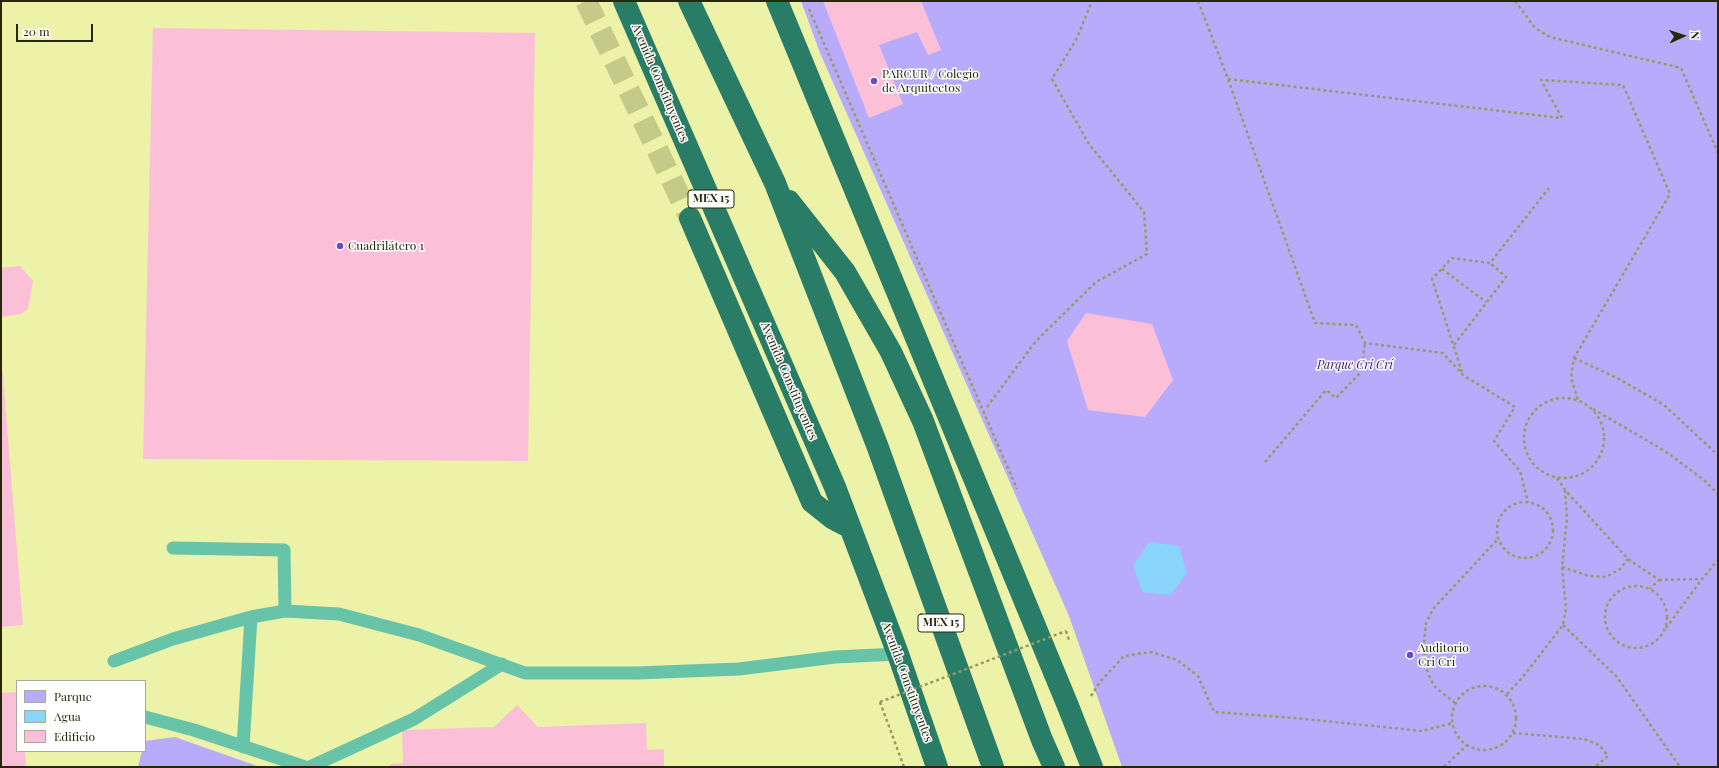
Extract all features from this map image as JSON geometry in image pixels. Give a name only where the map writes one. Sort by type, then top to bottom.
[{"type":"highway","name":"Avenida Constituyentes","points":[[624,1],[797,398],[850,526],[898,654],[937,767]]},
{"type":"highway","name":"MEX 15","points":[[689,1],[728,79],[775,183],[877,445],[993,767]]},
{"type":"highway","points":[[777,1],[1092,767]]},
{"type":"highway","points":[[775,183],[845,272],[891,352],[923,421],[1042,740],[1054,767]]},
{"type":"highway","points":[[690,218],[812,502],[832,518],[850,526]]},
{"type":"lane","points":[[173,548],[284,550],[285,611]]},
{"type":"lane","points":[[114,661],[173,639],[251,617],[285,611],[339,614],[419,635],[524,673],[637,673],[738,668],[835,657],[898,654]]},
{"type":"lane","points":[[243,747],[251,617]]},
{"type":"lane","points":[[310,767],[414,719],[502,664]]},
{"type":"lane","points":[[146,717],[194,730],[305,767]]},
{"type":"path","points":[[987,407],[1036,341],[1096,282],[1147,254],[1144,212],[1089,144],[1052,79],[1077,38],[1092,1]]},
{"type":"path","points":[[1198,1],[1228,79],[1315,323],[1356,325],[1365,344],[1361,372],[1336,398],[1326,390],[1265,462]]},
{"type":"path","points":[[1515,1],[1535,28],[1550,37],[1681,68],[1718,153]]},
{"type":"path","points":[[808,8],[1017,489]]},
{"type":"path","points":[[1228,79],[1562,118],[1541,80],[1623,85],[1670,194],[1574,358],[1571,378],[1578,400]]},
{"type":"path","points":[[1490,263],[1549,188]]},
{"type":"path","points":[[1454,345],[1506,277],[1490,263],[1452,258],[1432,279],[1463,375]]},
{"type":"path","points":[[1442,269],[1486,302]]},
{"type":"path","points":[[1365,344],[1443,353],[1463,375],[1515,407],[1494,441],[1520,471],[1528,502]]},
{"type":"path","points":[[1574,358],[1619,379],[1664,405],[1718,455]]},
{"type":"path","points":[[1589,406],[1598,416],[1603,428],[1604,442],[1601,455],[1594,466],[1583,474],[1571,478],[1557,478],[1545,474],[1535,465],[1528,454],[1524,441],[1526,428],[1531,416],[1540,406],[1565,398],[1578,400],[1589,406],[1665,451],[1704,480],[1718,494]]},
{"type":"path","points":[[1557,478],[1565,490],[1628,559],[1659,580],[1702,579]]},
{"type":"path","points":[[1507,694],[1522,678],[1563,625],[1566,608],[1562,567],[1567,519],[1565,490]]},
{"type":"path","points":[[1528,502],[1546,511],[1551,518],[1553,528],[1549,546],[1535,557],[1525,559],[1508,553],[1498,539],[1496,530],[1503,512],[1510,506],[1528,502]]},
{"type":"path","points":[[1456,703],[1436,687],[1430,678],[1425,665],[1424,643],[1426,623],[1433,609],[1498,539]]},
{"type":"path","points":[[1562,567],[1588,576],[1606,577],[1620,569],[1628,559]]},
{"type":"path","points":[[1662,634],[1666,624],[1665,609],[1658,595],[1650,589],[1641,586],[1630,586],[1613,596],[1608,605],[1606,615],[1606,625],[1611,634],[1626,646],[1646,646],[1655,641],[1662,634],[1702,579],[1718,560]]},
{"type":"path","points":[[1650,589],[1659,580]]},
{"type":"path","points":[[1563,625],[1617,677],[1680,767]]},
{"type":"path","points":[[904,767],[880,702],[1066,631]]},
{"type":"path","points":[[1090,697],[1100,682],[1124,656],[1151,652],[1177,660],[1198,676],[1214,712],[1295,718],[1422,731],[1453,723]]},
{"type":"path","points":[[1489,685],[1498,688],[1507,694],[1513,703],[1516,713],[1516,724],[1513,733],[1506,742],[1492,749],[1477,749],[1467,745],[1455,732],[1453,723],[1453,713],[1456,703],[1461,695],[1469,689],[1489,685]]},
{"type":"path","points":[[1513,733],[1584,739],[1599,745],[1608,756],[1595,767]]},
{"type":"path","points":[[1444,767],[1467,745]]},
{"type":"green space","name":"Parque Cri Crí","points":[[801,1],[1718,1],[1718,767],[1122,767],[1069,616],[820,53]]},
{"type":"green space","points":[[175,737],[260,767],[138,767],[142,752],[146,752],[146,741]]},
{"type":"water","points":[[1149,542],[1179,546],[1187,573],[1170,595],[1142,592],[1133,566]]},
{"type":"building","name":"PARCUR / Colegio de Arquitectos","points":[[823,1],[921,1],[941,50],[928,55],[917,32],[879,45],[903,104],[869,118]]},
{"type":"building","name":"Cuadrilátero 1","points":[[153,28],[535,33],[528,461],[143,459]]},
{"type":"building","points":[[20,266],[33,281],[28,309],[21,314],[1,317],[1,268]]},
{"type":"building","points":[[1086,313],[1152,324],[1173,380],[1145,417],[1088,410],[1067,341]]},
{"type":"building","points":[[1,352],[23,625],[1,627]]},
{"type":"building","points":[[16,692],[16,752],[25,752],[26,767],[1,767],[1,693]]},
{"type":"building","points":[[517,705],[538,727],[646,723],[647,750],[664,749],[664,767],[391,767],[390,764],[403,763],[402,730],[494,727]]},
{"type":"tunnel","points":[[586,1],[690,218]]},
{"type":"place","name":"PARCUR / Colegio de Arquitectos","points":[[874,81]]},
{"type":"place","name":"Cuadrilátero 1","points":[[340,246]]},
{"type":"place","name":"Auditorio Cri Crí","points":[[1410,655]]}]
